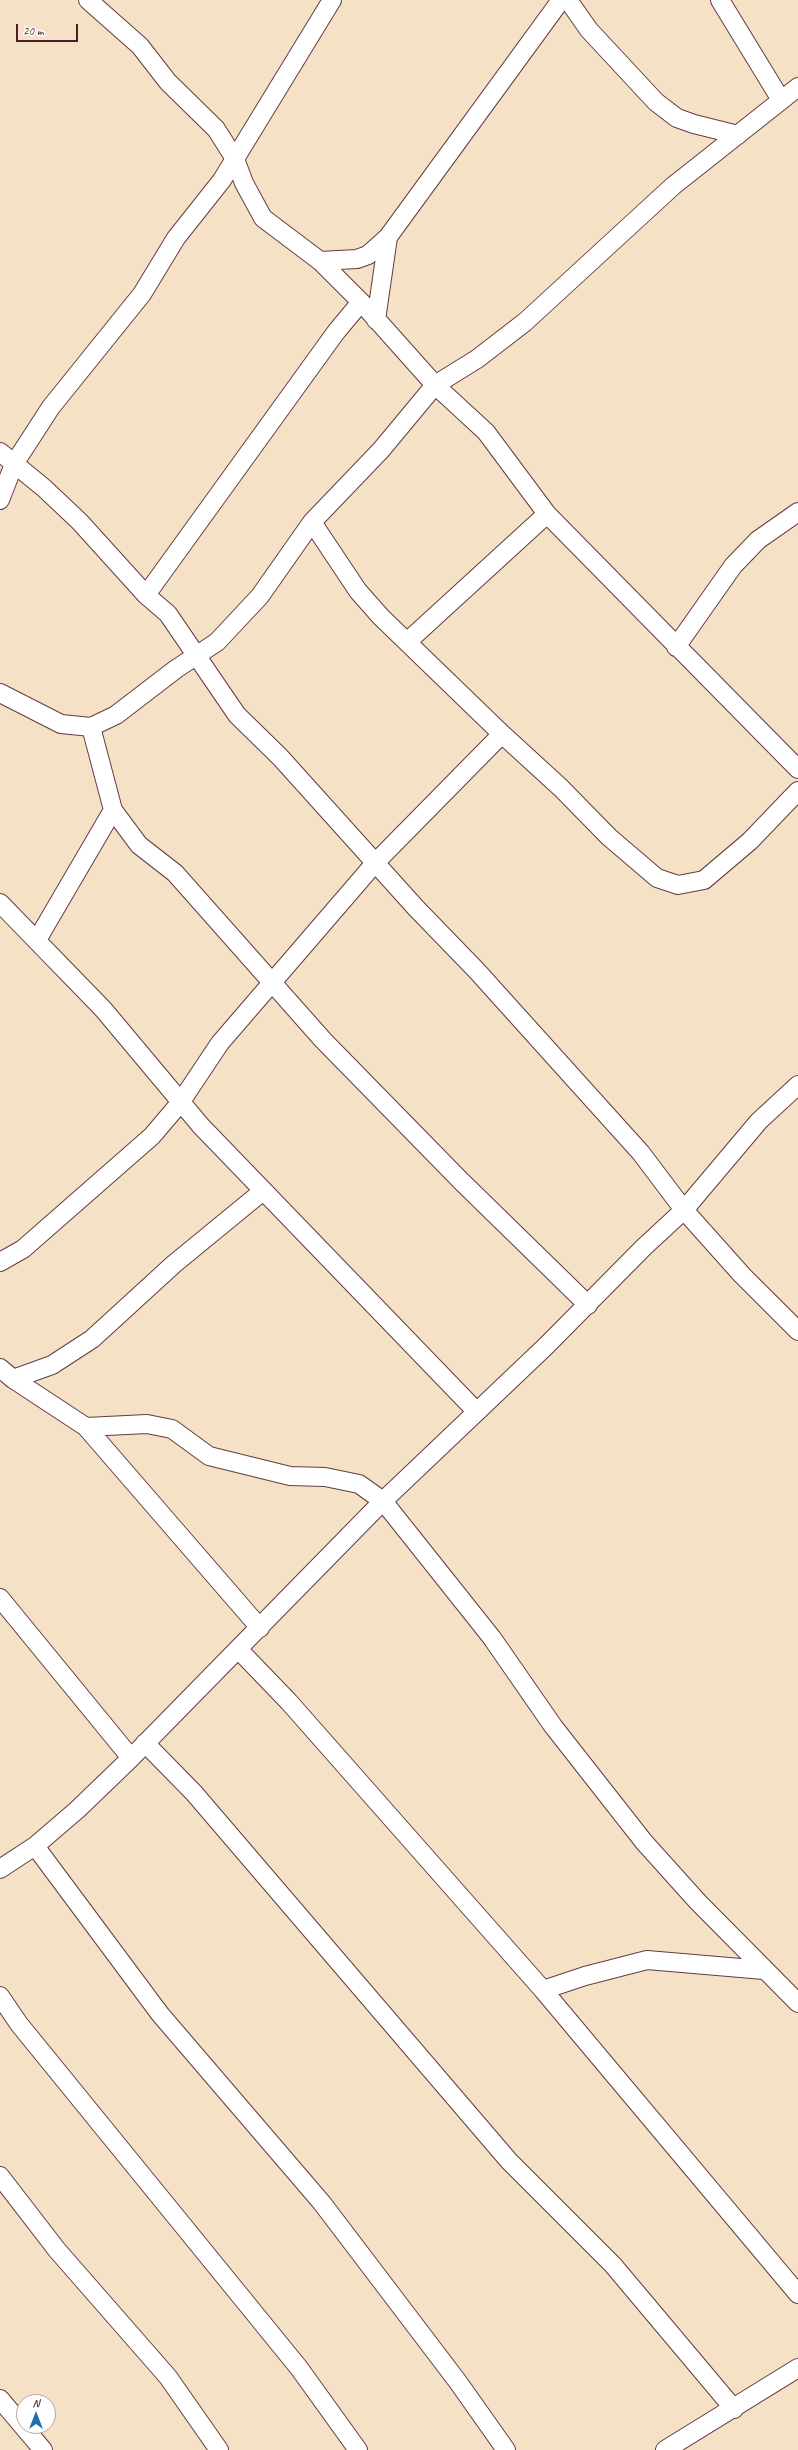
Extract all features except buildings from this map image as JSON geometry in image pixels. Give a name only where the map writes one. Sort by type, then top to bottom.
[{"type":"street","points":[[88,0],[140,46],[168,82],[216,129],[235,159],[252,199],[263,218],[320,261],[361,302],[435,385],[486,432],[547,514],[676,647],[794,758]]},
{"type":"street","points":[[0,500],[14,464],[51,407],[142,294],[176,238],[222,180],[332,0]]},
{"type":"street","points":[[320,261],[357,259],[368,255],[388,237],[561,0]]},
{"type":"street","points":[[568,0],[589,30],[656,102],[682,120],[738,135]]},
{"type":"street","points":[[0,693],[61,724],[91,727],[116,715],[195,656],[217,642],[260,596],[312,522],[380,450],[435,385],[477,359],[525,322],[673,186],[793,94],[720,0]]},
{"type":"street","points":[[376,320],[388,237]]},
{"type":"street","points":[[146,595],[336,332],[361,302]]},
{"type":"street","points":[[0,452],[44,488],[80,522],[146,595],[168,614],[195,656],[237,715],[280,757],[375,863],[477,971],[641,1153],[684,1210],[742,1275],[798,1330]]},
{"type":"street","points":[[676,647],[733,566],[758,540],[798,512]]},
{"type":"street","points":[[407,642],[547,514]]},
{"type":"street","points":[[312,522],[358,590],[381,617],[502,734],[561,788],[609,837],[657,878],[678,885],[704,880],[750,841],[798,791]]},
{"type":"street","points":[[91,727],[113,810],[140,845],[175,873],[323,1040],[588,1305]]},
{"type":"street","points":[[0,1262],[23,1249],[152,1136],[180,1103],[220,1043],[375,863],[502,734]]},
{"type":"street","points":[[37,940],[113,810]]},
{"type":"street","points":[[0,903],[103,1009],[180,1103],[476,1411]]},
{"type":"street","points":[[0,1869],[35,1846],[77,1810],[131,1758],[383,1501],[588,1305],[644,1247],[684,1210],[759,1121],[798,1085]]},
{"type":"street","points":[[6,1373],[52,1365],[92,1339],[174,1264],[263,1191]]},
{"type":"street","points":[[6,1373],[86,1427],[260,1628]]},
{"type":"street","points":[[86,1427],[147,1424],[172,1429],[209,1456],[290,1476],[325,1477],[358,1484],[383,1501],[492,1638],[553,1726],[644,1842],[764,1970],[798,2003]]},
{"type":"street","points":[[0,1598],[131,1758]]},
{"type":"street","points":[[238,1649],[289,1702],[543,1990],[798,2294]]},
{"type":"street","points":[[145,1743],[194,1793],[509,2161],[613,2265],[734,2409]]},
{"type":"street","points":[[35,1846],[160,2014],[322,2203],[458,2382],[506,2450]]},
{"type":"street","points":[[543,1990],[585,1976],[647,1960],[764,1970]]},
{"type":"street","points":[[0,1996],[19,2024],[294,2362],[358,2450]]},
{"type":"street","points":[[0,2176],[57,2250],[168,2377],[220,2450]]},
{"type":"street","points":[[665,2450],[734,2409],[798,2368]]},
{"type":"street","points":[[0,2399],[43,2450]]}]
